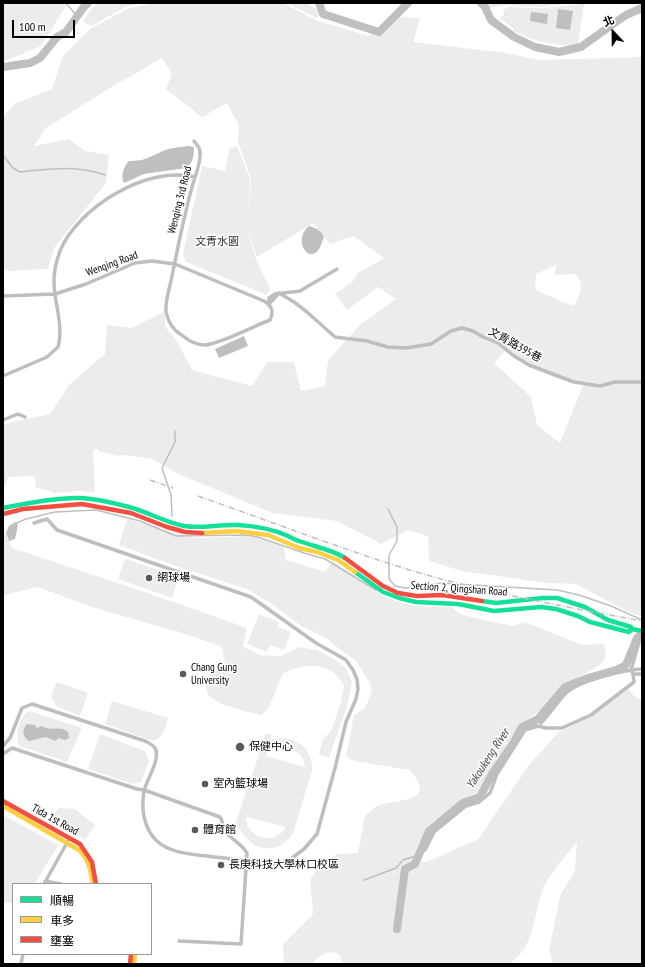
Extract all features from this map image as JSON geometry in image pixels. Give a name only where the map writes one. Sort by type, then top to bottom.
[{"type":"street","name":"Wenqing 3rd Road","points":[[194,142],[199,148],[200,160],[186,209],[167,302],[166,312],[172,327],[190,342],[204,345],[212,344],[270,320],[273,314],[269,304]]},
{"type":"street","points":[[3,376],[47,357],[58,347],[60,331],[55,294],[55,270],[60,251],[73,230],[100,203],[129,186],[154,178],[180,174],[195,177]]},
{"type":"street","name":"Wenqing Road","points":[[3,296],[55,294],[86,284],[135,263],[152,261],[175,264],[269,304]]},
{"type":"street","points":[[269,304],[269,298],[274,294],[300,290],[338,269]]},
{"type":"street","name":"文青路395巷","points":[[279,294],[294,302],[335,337],[341,339],[367,341],[388,347],[406,348],[431,344],[451,331],[462,328],[473,331],[498,343],[528,365],[574,382],[600,386],[615,382],[642,382]]},
{"type":"street","points":[[3,420],[18,414],[26,417]]},
{"type":"street","name":"Section 2, Qingshan Road","points":[[3,508],[23,504],[81,498],[130,507],[166,521],[184,526],[236,525],[267,528],[298,541],[338,554],[383,586],[398,593],[417,596],[442,595],[496,602],[557,598],[585,607],[608,620],[631,627],[632,629],[630,632],[619,630],[590,622],[568,612],[541,607],[494,611],[458,604],[416,602],[383,592],[338,560],[317,552],[299,548],[268,535],[237,532],[185,532],[167,527],[131,513],[82,504],[22,509],[3,514]]},
{"type":"street","points":[[3,746],[10,738],[22,708],[32,704],[48,708],[151,744],[156,749],[156,758],[144,790],[143,815],[147,828],[155,841],[169,849],[190,855],[272,864],[280,863],[292,858],[304,849],[317,834],[346,722],[356,699],[358,689],[357,679],[346,660],[316,643],[251,597],[57,530],[47,519],[34,523]]},
{"type":"street","points":[[425,850],[434,832],[466,806],[479,802],[490,793],[497,774],[525,730],[538,726],[546,728],[562,728],[591,715],[634,682],[631,670],[642,632],[632,629]]},
{"type":"street","points":[[541,723],[567,692],[573,688],[589,681],[631,670],[642,669]]},
{"type":"street","points":[[633,674],[642,674]]},
{"type":"street","points":[[3,754],[12,748],[136,789],[144,790],[220,817],[224,821],[225,831],[244,848],[247,853],[241,944],[179,941]]},
{"type":"street","name":"Tida 1st Road","points":[[3,801],[68,840],[85,856],[91,870],[92,883]]},
{"type":"street","name":"Tida 1st Road","points":[[3,806],[68,840],[80,844],[88,854],[95,870],[96,883]]},
{"type":"street","points":[[45,882],[68,840]]},
{"type":"green space","points":[[3,3],[68,3],[41,46],[3,62]]},
{"type":"green space","points":[[97,3],[142,3],[128,6],[91,26],[83,22],[91,9]]},
{"type":"green space","name":"文青水園","points":[[154,3],[283,3],[318,21],[369,36],[396,17],[420,18],[413,42],[507,53],[538,60],[642,57],[642,616],[633,614],[576,584],[548,583],[462,571],[429,561],[428,536],[408,530],[381,544],[337,521],[273,513],[178,474],[152,459],[127,455],[117,456],[101,452],[96,448],[93,452],[95,492],[77,491],[54,493],[36,488],[35,476],[8,477],[3,488],[3,425],[50,414],[70,384],[105,354],[107,325],[131,328],[164,312],[166,328],[177,341],[192,370],[252,386],[267,362],[294,362],[301,391],[325,386],[328,360],[360,325],[396,299],[378,287],[347,310],[335,294],[352,282],[358,273],[384,258],[354,236],[330,244],[313,223],[257,257],[247,228],[256,259],[270,289],[267,295],[186,262],[183,254],[202,166],[225,171],[229,149],[237,146],[250,179],[248,220],[251,179],[238,142],[239,125],[227,103],[202,117],[166,89],[172,74],[162,58],[105,91],[45,129],[34,146],[69,139],[85,151],[109,155],[106,183],[54,248],[48,269],[10,271],[3,268],[3,117],[14,104],[52,89],[63,56],[90,29],[127,9]],"holes":[[[556,265],[555,275],[576,274],[580,281],[581,288],[575,304],[570,305],[535,290],[536,274]],[[505,351],[527,366],[561,380],[583,385],[560,443],[537,425],[531,397],[494,363]]]},
{"type":"green space","points":[[286,3],[309,3],[310,6],[316,8],[319,15],[317,18]]},
{"type":"green space","points":[[486,3],[570,3],[541,7],[507,5],[489,8]]},
{"type":"green space","points":[[584,4],[578,44],[576,46],[552,44],[529,38],[514,31],[513,28],[504,21],[500,20],[501,15],[503,16],[504,13],[503,10],[509,7],[542,8]]},
{"type":"green space","points":[[127,519],[194,538],[253,536],[284,547],[286,560],[325,572],[333,561],[383,596],[398,602],[416,606],[451,607],[462,615],[513,626],[525,622],[582,645],[604,644],[606,655],[603,662],[564,685],[540,711],[521,724],[493,766],[479,792],[434,821],[427,828],[412,862],[427,862],[478,839],[529,765],[558,733],[591,716],[628,689],[635,697],[642,700],[642,964],[553,964],[549,950],[560,896],[575,870],[577,841],[543,889],[532,931],[523,950],[517,958],[508,964],[343,964],[339,954],[330,952],[321,956],[312,964],[284,964],[283,944],[313,914],[310,879],[323,862],[337,854],[358,853],[365,816],[377,806],[412,798],[417,795],[420,789],[418,781],[410,770],[354,761],[346,756],[354,715],[365,708],[372,691],[370,683],[356,661],[324,637],[301,626],[271,603],[247,589],[173,565],[119,545]]},
{"type":"green space","points":[[3,528],[12,548],[247,628],[243,646],[260,655],[281,656],[300,647],[317,650],[334,659],[345,667],[352,681],[348,703],[329,758],[319,754],[323,739],[331,731],[341,702],[344,685],[332,672],[325,668],[309,666],[300,667],[283,673],[268,709],[261,715],[218,702],[208,694],[205,678],[225,663],[222,647],[192,636],[92,607],[38,587],[8,594],[3,597]]},
{"type":"green space","name":"網球場","points":[[125,559],[179,577],[172,598],[118,579]]},
{"type":"green space","points":[[259,614],[279,622],[278,627],[291,632],[284,650],[270,645],[267,652],[247,644]]},
{"type":"green space","points":[[57,682],[88,693],[80,716],[56,706],[51,696]]},
{"type":"green space","points":[[112,701],[168,718],[165,729],[160,738],[153,741],[105,724]]},
{"type":"green space","points":[[29,711],[82,728],[67,762],[19,746],[17,737],[20,722]]},
{"type":"green space","points":[[266,733],[272,735],[270,740],[282,738],[293,740],[302,745],[310,756],[312,771],[293,833],[280,845],[273,848],[265,848],[257,846],[251,842],[240,828],[234,828]],"holes":[[[283,748],[298,753],[303,759],[305,767],[265,756],[270,751]],[[246,817],[285,827],[285,828],[281,834],[275,837],[262,837],[250,830]]]},
{"type":"green space","points":[[100,734],[145,751],[149,761],[141,782],[133,784],[88,769]]},
{"type":"green space","points":[[60,808],[75,809],[95,825],[85,840],[50,819],[54,812]]},
{"type":"green space","points":[[3,815],[58,845],[36,883],[12,883],[12,903],[3,902]]},
{"type":"shaded area","points":[[558,9],[573,11],[570,30],[556,28]]},
{"type":"shaded area","points":[[531,12],[548,14],[547,24],[530,21]]},
{"type":"shaded area","points":[[188,146],[194,147],[194,153],[192,162],[186,168],[144,174],[124,183],[122,177],[123,171],[129,161],[144,159],[166,150]]},
{"type":"shaded area","points":[[309,226],[318,230],[324,237],[319,249],[315,253],[311,254],[304,249],[302,244],[304,232]]},
{"type":"shaded area","points":[[244,336],[248,346],[219,358],[215,349]]},
{"type":"shaded area","points":[[15,522],[18,525],[15,539],[9,541],[6,533],[9,526]]},
{"type":"shaded area","points":[[27,724],[35,725],[37,728],[42,726],[45,728],[65,730],[68,732],[69,738],[65,740],[58,738],[56,741],[46,737],[29,741],[25,737],[24,733],[24,728]]},
{"type":"waterway","points":[[66,3],[77,16]]},
{"type":"waterway","points":[[3,67],[30,63],[40,58],[57,37],[66,32],[88,3]]},
{"type":"waterway","points":[[319,3],[323,14],[379,32],[408,3]]},
{"type":"waterway","points":[[481,3],[485,7],[491,20],[514,37],[535,47],[559,52],[581,47],[626,15],[642,8]]},
{"type":"waterway","points":[[3,155],[13,168],[20,172],[73,169],[105,175]]},
{"type":"waterway","points":[[172,516],[171,495],[162,468],[175,442],[175,431]]},
{"type":"waterway","points":[[388,509],[397,527],[397,541],[389,555],[389,579],[395,586],[405,588],[440,583],[557,590],[579,595],[611,606],[642,620]]},
{"type":"waterway","points":[[14,524],[26,519],[55,512],[96,510],[140,521],[176,536],[247,535],[258,537],[325,559],[376,590]]},
{"type":"waterway","name":"Yakoukeng River","points":[[397,929],[405,869],[415,864],[429,831],[463,803],[480,797],[492,774],[514,742],[522,727],[538,719],[565,687],[588,678],[616,670],[626,665],[637,638],[642,633]]},
{"type":"waterway","points":[[364,880],[396,868],[403,860],[419,855]]},
{"type":"railway","points":[[150,480],[173,488]]},
{"type":"railway","points":[[198,496],[351,551],[432,577],[522,598],[642,621]]},
{"type":"traffic: fast","points":[[3,508],[52,499],[93,499],[129,507],[184,526],[197,527],[238,525],[270,530],[298,541],[329,550],[345,558]]},
{"type":"traffic: fast","points":[[355,572],[383,592],[416,602],[458,604],[494,611],[541,607],[556,609],[578,616],[590,622],[629,632],[632,629]]},
{"type":"traffic: fast","points":[[482,601],[496,603],[557,598],[585,607],[608,620],[642,631]]},
{"type":"traffic: slow","points":[[202,533],[237,531],[268,535],[299,548],[317,552],[338,560],[355,572]]},
{"type":"traffic: slow","points":[[3,806],[79,850],[87,862],[93,883]]},
{"type":"traffic: slow","points":[[134,964],[135,955]]},
{"type":"traffic: jam","points":[[3,514],[23,509],[82,504],[131,513],[167,527],[185,532],[202,533]]},
{"type":"traffic: jam","points":[[345,558],[383,586],[398,593],[417,596],[442,595],[482,601]]},
{"type":"traffic: jam","points":[[3,801],[80,844],[92,862],[96,883]]},
{"type":"traffic: jam","points":[[130,964],[131,955]]},
{"type":"place","name":"網球場","points":[[149,578]]},
{"type":"place","name":"Chang Gung University","points":[[183,674]]},
{"type":"place","name":"保健中心","points":[[240,747]]},
{"type":"place","name":"室內籃球場","points":[[205,784]]},
{"type":"place","name":"體育館","points":[[195,830]]},
{"type":"place","name":"長庚科技大學林口校區","points":[[221,865]]}]
